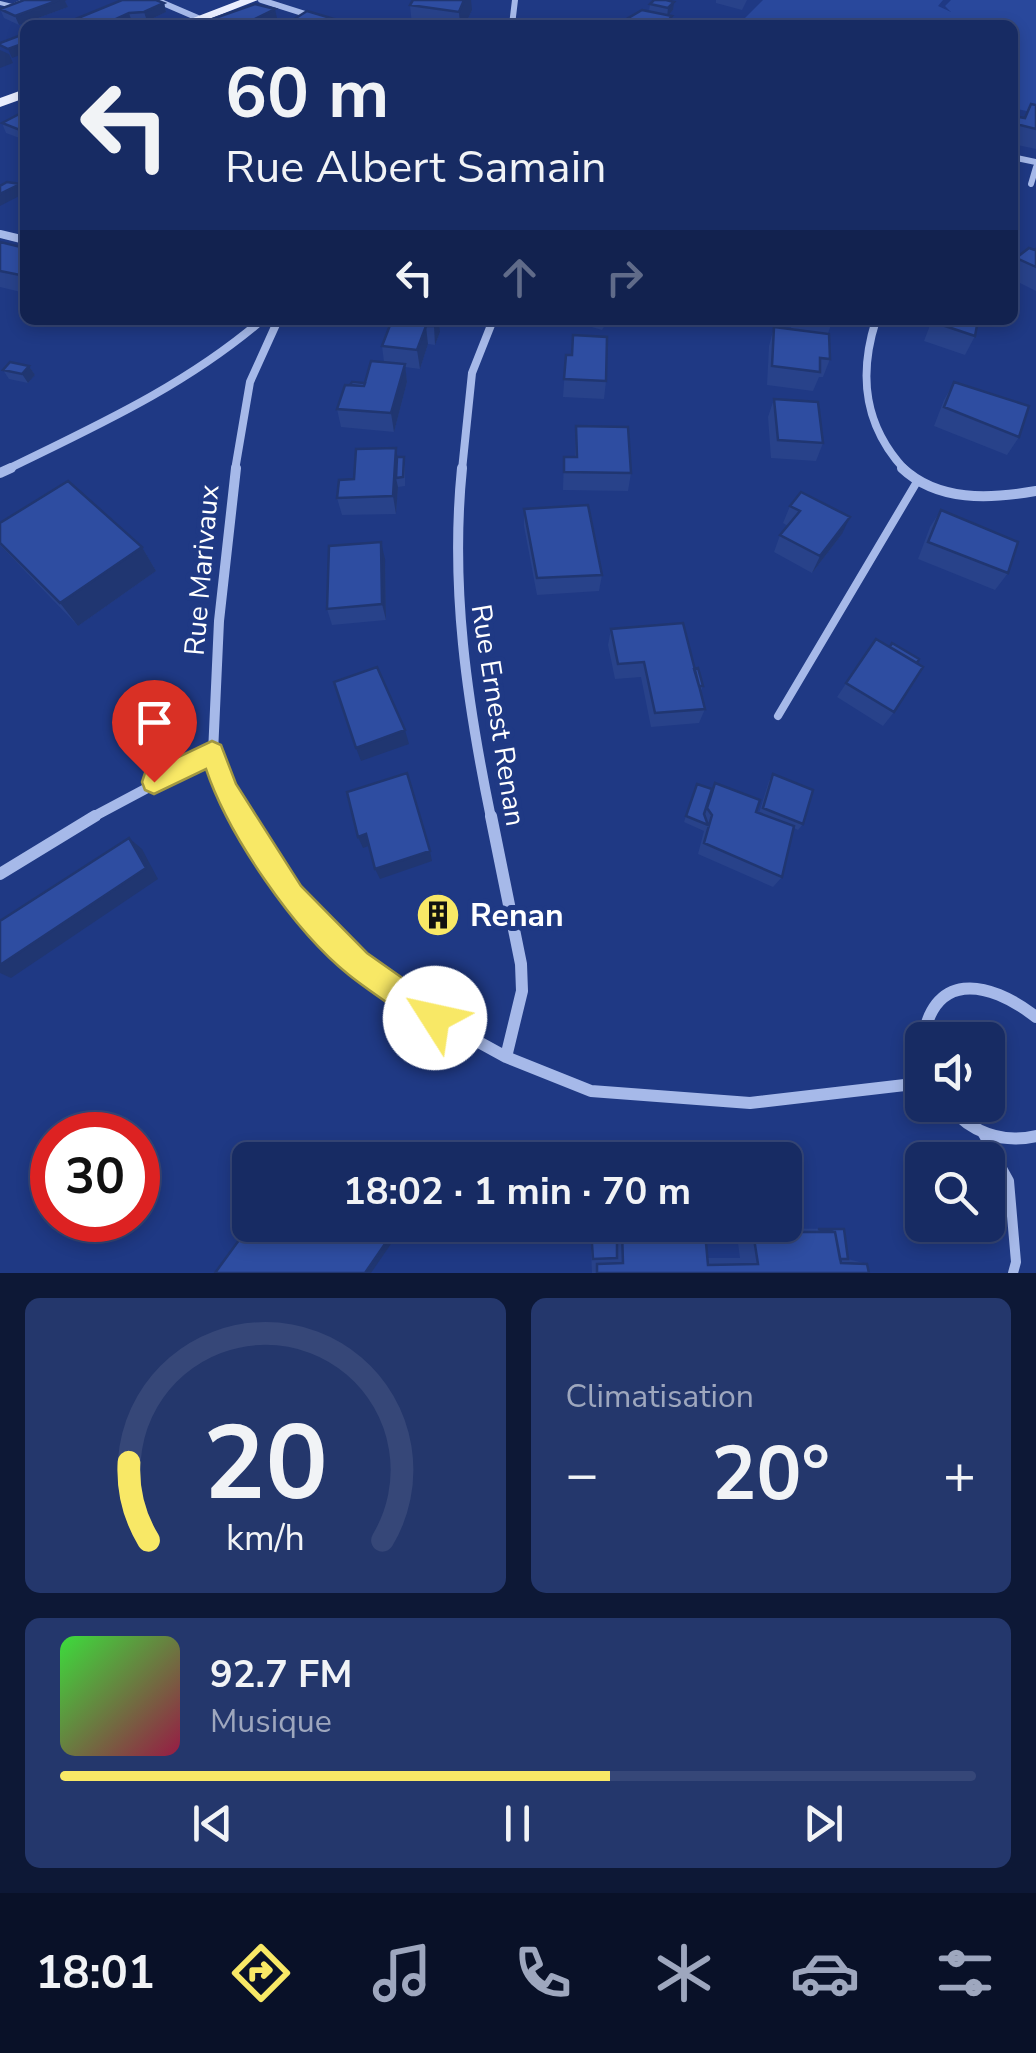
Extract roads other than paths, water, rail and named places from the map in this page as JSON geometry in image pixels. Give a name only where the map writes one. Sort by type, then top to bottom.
[{"type":"main road","points":[[198,18],[222,0]]},
{"type":"main road","points":[[193,20],[252,0]]},
{"type":"street","points":[[156,0],[198,18]]},
{"type":"street","points":[[261,0],[324,20]]},
{"type":"street","points":[[1030,184],[1036,164]]},
{"type":"street","points":[[0,473],[156,397],[227,350],[256,325]]},
{"type":"street","name":"Rue Marivaux","points":[[276,325],[250,382],[232,490],[212,753],[226,790],[291,895],[356,963],[435,1018],[506,1057],[590,1091],[750,1103],[905,1085]]},
{"type":"street","name":"Rue Ernest Renan","points":[[491,325],[472,373],[459,499],[457,606],[475,740],[521,964],[522,991],[506,1057]]},
{"type":"street","points":[[874,325],[868,339],[863,382],[870,421],[890,457],[918,480],[956,494],[1004,497],[1036,492]]},
{"type":"street","points":[[0,874],[102,811],[212,753]]},
{"type":"street","points":[[925,1022],[930,1008],[944,994],[964,987],[988,987],[1035,1014]]},
{"type":"street","points":[[969,1122],[982,1132],[1008,1140],[1036,1136]]},
{"type":"lane","points":[[0,4],[12,6],[26,0]]},
{"type":"lane","points":[[778,716],[918,480]]},
{"type":"lane","points":[[982,1132],[1009,1181],[1016,1262],[1013,1273]]},
{"type":"place","name":"Renan","points":[[438,915]]}]
